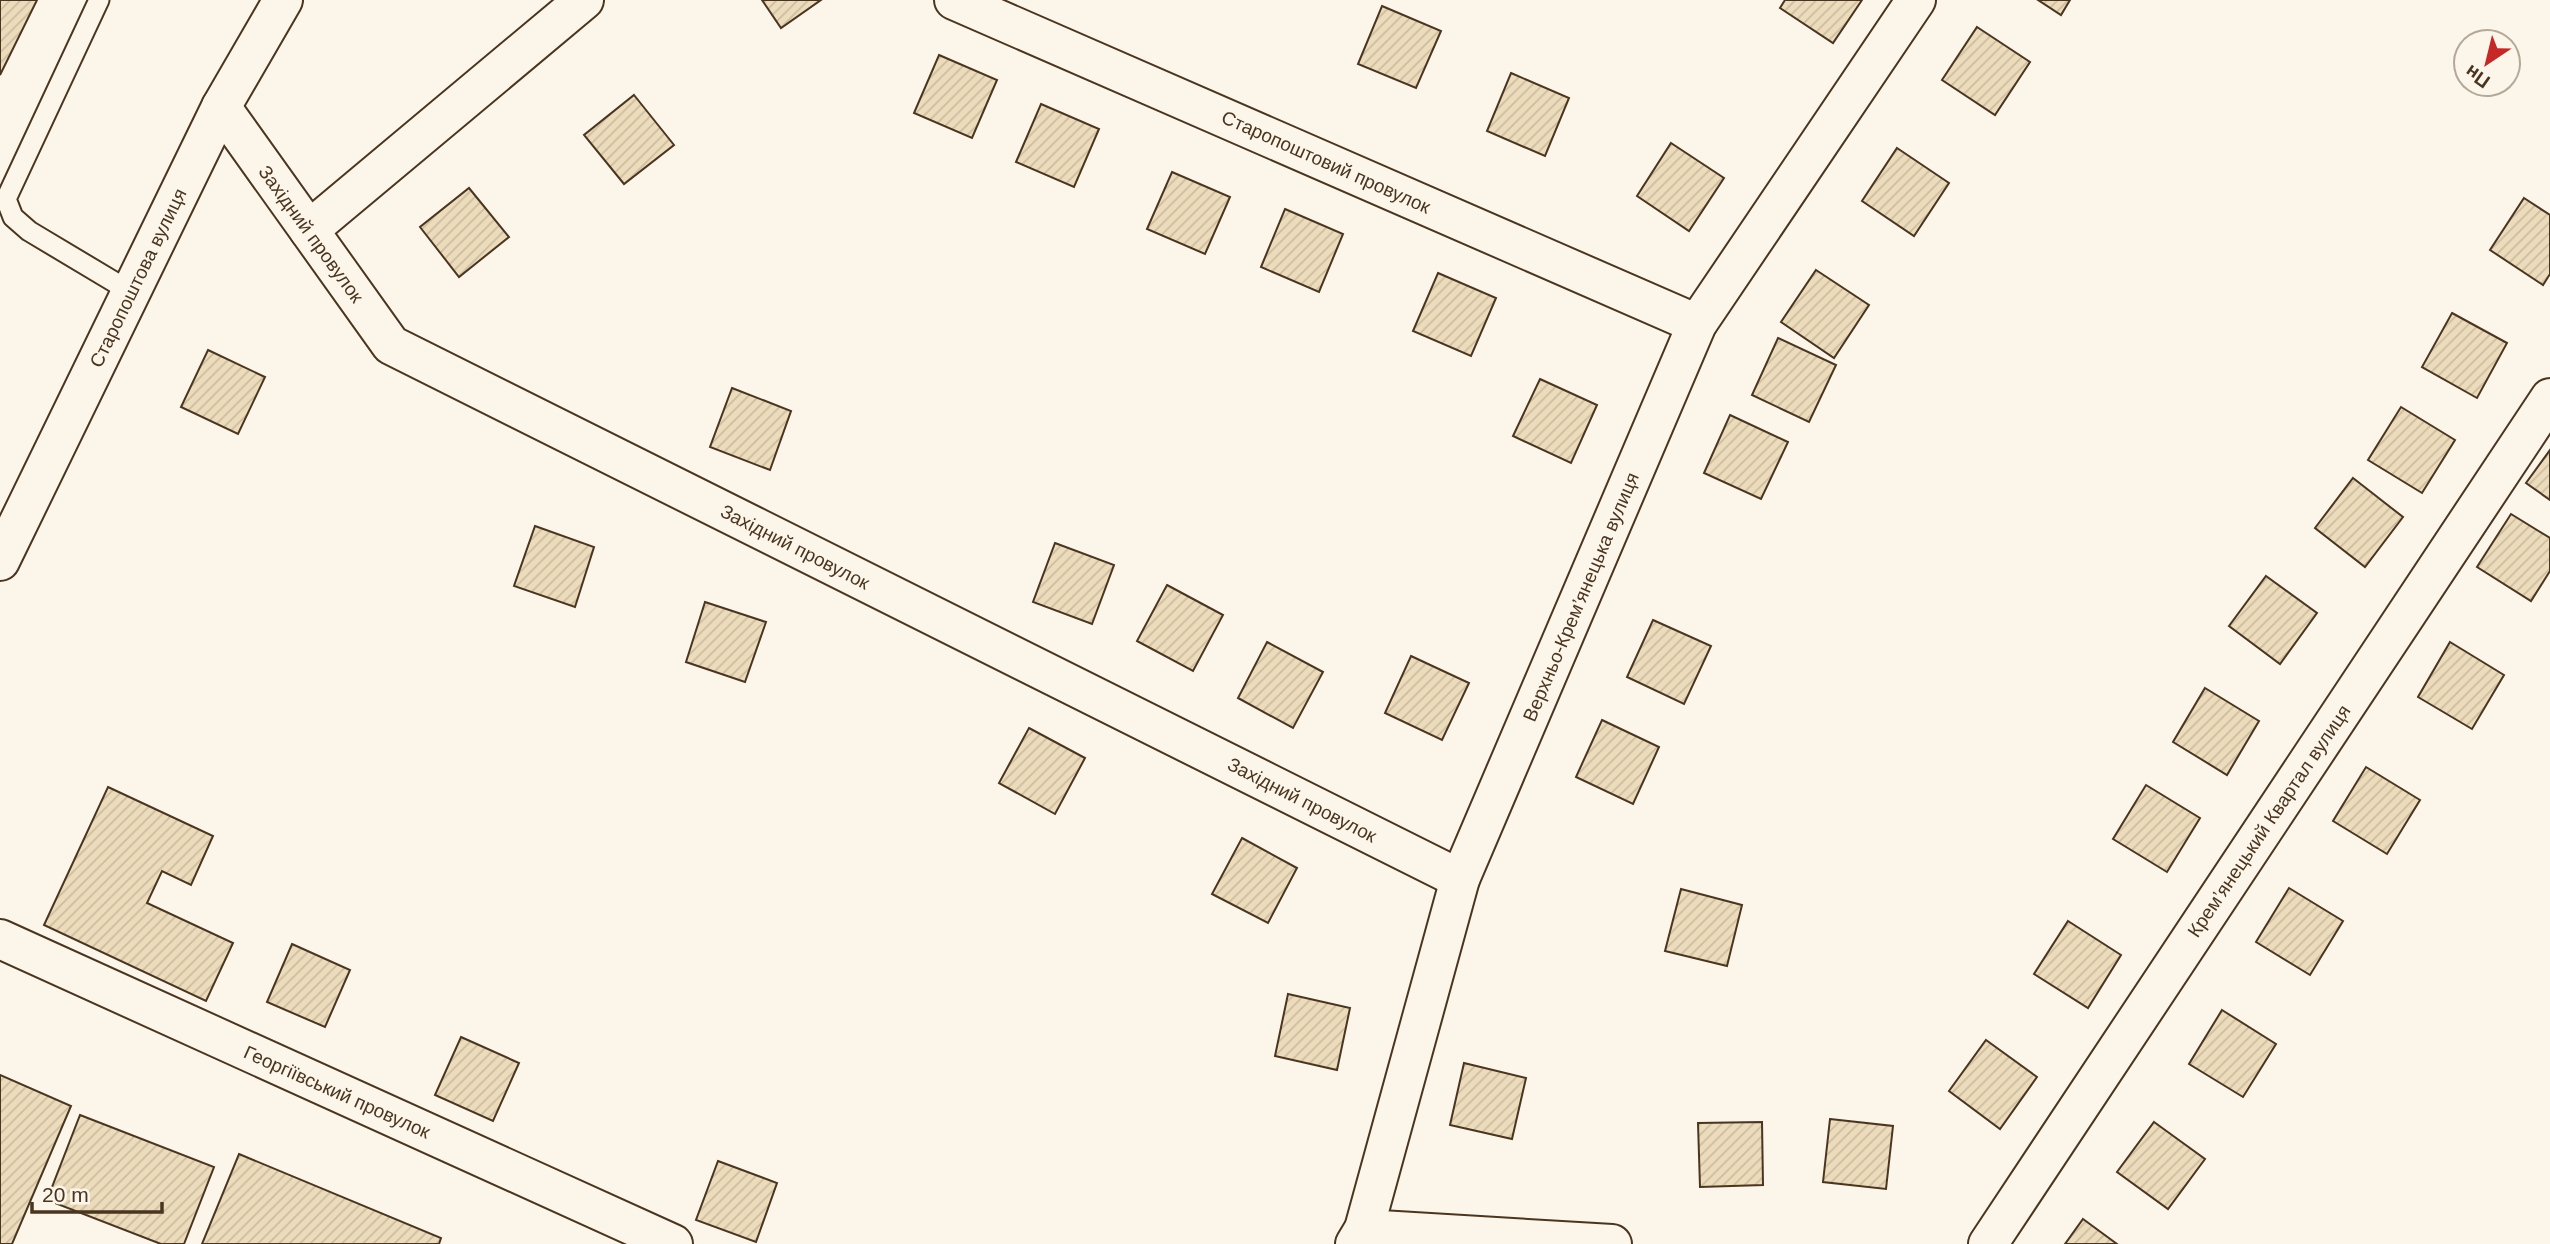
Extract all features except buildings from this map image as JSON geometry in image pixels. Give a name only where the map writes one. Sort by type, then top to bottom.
[{"type":"main road","name":"Старопоштова вулиця","points":[[0,561],[221,107],[283,0]]},
{"type":"main road","points":[[309,230],[584,0]]},
{"type":"main road","name":"Старопоштовий провулок","points":[[954,0],[1697,324]]},
{"type":"main road","name":"Верхньо-Крем’янецька вулиця","points":[[1359,1237],[1460,878],[1697,324],[1916,0]]},
{"type":"main road","name":"Західний провулок","points":[[221,107],[391,345],[1460,878]]},
{"type":"main road","name":"Крем’янецький Квартал вулиця","points":[[1988,1244],[2550,398]]},
{"type":"main road","name":"Георгіївський провулок","points":[[0,939],[673,1244]]},
{"type":"main road","points":[[1359,1237],[1612,1244]]},
{"type":"lane","points":[[99,0],[6,199],[13,217],[29,231],[131,292]]}]
